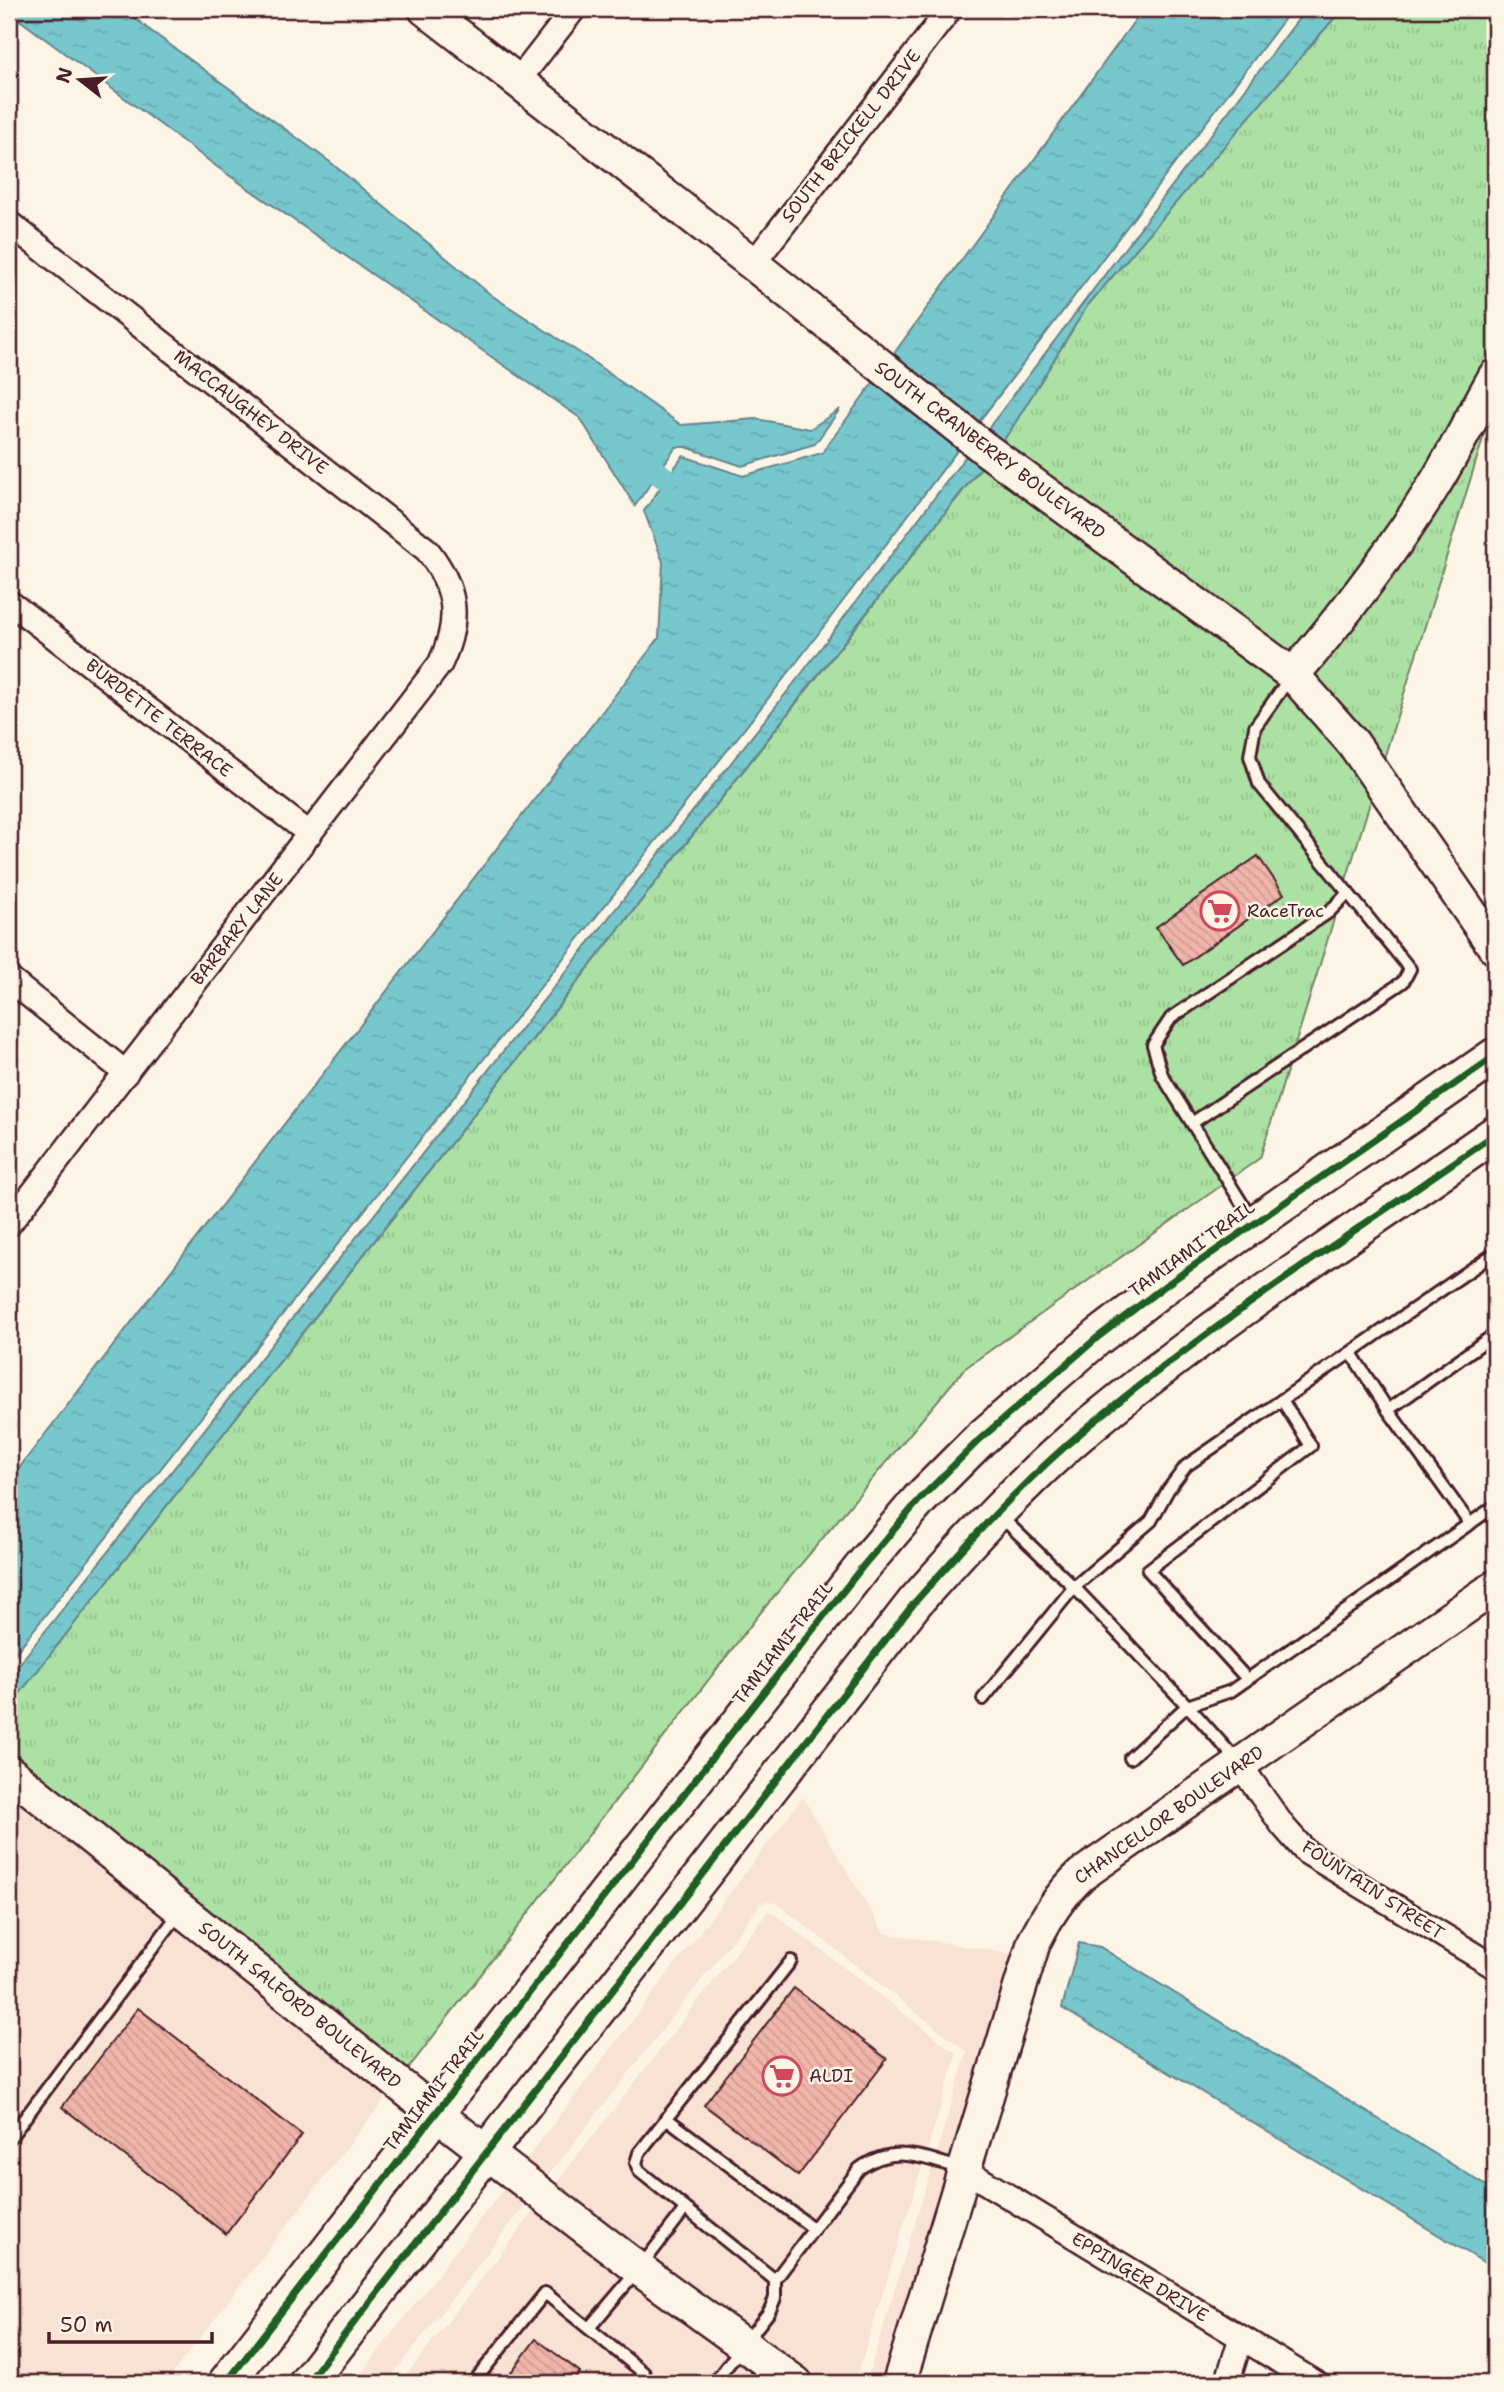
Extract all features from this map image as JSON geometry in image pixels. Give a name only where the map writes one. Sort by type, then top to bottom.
[{"type":"main road","name":"TAMIAMI TRAIL","points":[[226,2383],[863,1566],[920,1499],[979,1440],[1088,1345],[1166,1285],[1495,1056]]},
{"type":"main road","points":[[307,2383],[915,1602],[997,1513],[1088,1426],[1158,1371],[1495,1134]]},
{"type":"street","name":"SOUTH CRANBERRY BOULEVARD","points":[[425,9],[984,448],[1293,675],[1353,743],[1495,948]]},
{"type":"street","points":[[518,81],[573,9]]},
{"type":"street","name":"SOUTH BRICKELL DRIVE","points":[[753,264],[950,9]]},
{"type":"street","name":"MACCAUGHEY DRIVE","points":[[9,223],[427,550],[441,567],[449,585],[453,604],[453,627]]},
{"type":"street","points":[[1293,675],[1342,617],[1384,561],[1434,485],[1495,376]]},
{"type":"street","name":"BURDETTE TERRACE","points":[[9,601],[310,834]]},
{"type":"street","name":"BARBARY LANE","points":[[9,1224],[440,664],[449,646],[453,627]]},
{"type":"street","points":[[9,979],[125,1073]]},
{"type":"street","name":"CHANCELLOR BOULEVARD","points":[[899,2383],[1034,1942],[1049,1912],[1081,1875],[1495,1587]]},
{"type":"street","name":"FOUNTAIN STREET","points":[[1240,1765],[1283,1826],[1307,1852],[1495,1967]]},
{"type":"street","name":"SOUTH SALFORD BOULEVARD","points":[[9,1772],[435,2113],[639,2269],[796,2383]]},
{"type":"street","name":"EPPINGER DRIVE","points":[[965,2170],[1316,2383]]},
{"type":"street","points":[[1227,2383],[1241,2338]]},
{"type":"lane","points":[[1192,1123],[1403,982],[1410,969],[1259,785],[1250,756],[1255,727],[1293,675]]},
{"type":"lane","points":[[1254,1224],[1162,1076],[1153,1045],[1171,1018],[1329,912],[1348,893]]},
{"type":"lane","points":[[983,1699],[1074,1587],[1151,1521],[1168,1490],[1186,1466],[1495,1253]]},
{"type":"lane","points":[[1388,1410],[1495,1334]]},
{"type":"lane","points":[[1351,1353],[1388,1410],[1470,1524]]},
{"type":"lane","points":[[1247,1679],[1148,1570],[1311,1446],[1282,1400]]},
{"type":"lane","points":[[1130,1758],[1188,1706],[1231,1691],[1495,1506]]},
{"type":"lane","points":[[997,1513],[1074,1587],[1188,1706],[1240,1765]]},
{"type":"lane","points":[[9,2139],[181,1910]]},
{"type":"lane","points":[[714,2383],[773,2305],[777,2292],[775,2280],[645,2177],[636,2163],[639,2152],[791,1961]]},
{"type":"lane","points":[[666,2118],[814,2229]]},
{"type":"lane","points":[[775,2280],[859,2169],[883,2155],[918,2157],[965,2170]]},
{"type":"lane","points":[[589,2328],[685,2209]]},
{"type":"lane","points":[[472,2383],[545,2293],[644,2372],[635,2383]]},
{"type":"shaded area","points":[[9,1787],[390,2092],[165,2383],[9,2383]]},
{"type":"shaded area","points":[[803,1797],[884,1933],[1013,1954],[880,2383],[866,2383],[967,2052],[776,1903],[766,1901],[761,1904],[544,2181],[522,2165]]},
{"type":"shaded area","points":[[769,1910],[957,2054],[855,2383],[400,2383]]},
{"type":"shaded area","points":[[508,2183],[529,2200],[386,2383],[354,2383]]},
{"type":"green space","points":[[1342,9],[1495,9],[1495,346],[1423,479],[1373,554],[1290,658],[999,445],[1087,306]]},
{"type":"green space","points":[[1494,403],[1382,765],[1309,675]]},
{"type":"green space","points":[[984,464],[1284,683],[1343,749],[1373,793],[1260,1158],[964,1369],[761,1612],[404,2074],[9,1758],[9,1707]]},
{"type":"water","points":[[9,9],[124,9],[330,162],[491,295],[586,357],[681,425],[756,419],[810,429],[840,409],[815,444],[742,466],[686,447],[676,447],[635,506],[580,418],[220,169],[9,12]]},
{"type":"water","points":[[1143,9],[1292,9],[793,667],[9,1661],[9,1481],[659,638],[663,562],[644,511],[683,456],[743,476],[822,453]]},
{"type":"water","points":[[1306,9],[1342,9],[1087,306],[999,445],[984,434]]},
{"type":"water","points":[[969,452],[984,463],[9,1707],[9,1677],[802,673]]},
{"type":"water","points":[[1079,1943],[1100,1947],[1495,2191],[1495,2269],[1062,2008]]},
{"type":"building","name":"RaceTrac","points":[[1258,856],[1284,894],[1183,965],[1156,927]]},
{"type":"building","points":[[794,1988],[887,2059],[798,2176],[704,2105]]},
{"type":"building","points":[[138,2008],[302,2135],[226,2234],[62,2107]]},
{"type":"building","points":[[536,2339],[580,2372],[571,2383],[503,2383]]},
{"type":"waterway","points":[[635,456],[666,479]]},
{"type":"cycle path","points":[[226,2383],[712,1758],[863,1566],[920,1499],[979,1440],[1098,1337],[1166,1285],[1495,1056]]},
{"type":"cycle path","points":[[307,2383],[915,1602],[999,1510],[1043,1466],[1090,1425],[1188,1348],[1495,1134]]},
{"type":"place","name":"RaceTrac","points":[[1220,911]]},
{"type":"place","name":"ALDI","points":[[782,2076]]}]
